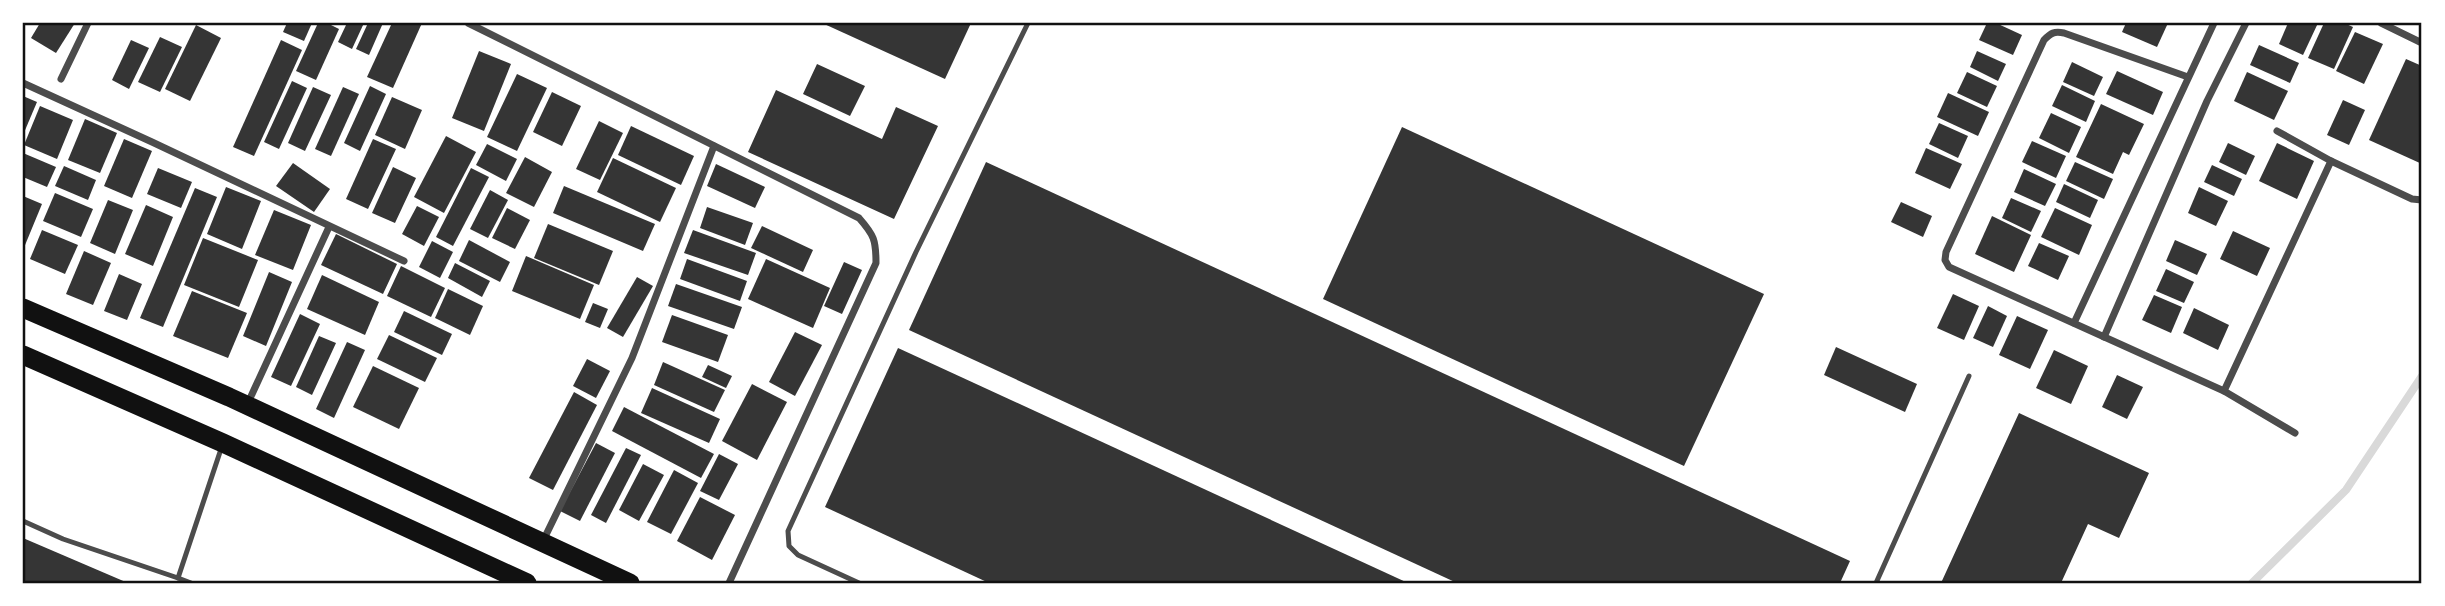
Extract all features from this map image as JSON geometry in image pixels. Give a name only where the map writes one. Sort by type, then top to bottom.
[{"type":"highway","points":[[23,308],[246,405],[630,583]]},
{"type":"highway","points":[[23,355],[223,443],[527,583]]},
{"type":"street","points":[[61,79],[88,23]]},
{"type":"street","points":[[468,23],[859,219],[872,233],[876,246],[876,263],[729,583]]},
{"type":"street","points":[[2074,323],[2214,23]]},
{"type":"street","points":[[2104,337],[2207,101],[2246,23]]},
{"type":"street","points":[[2381,23],[2422,43]]},
{"type":"street","points":[[2188,77],[2064,33],[2056,31],[2044,40],[1946,252],[1945,260],[1948,267],[2224,391],[2295,433]]},
{"type":"street","points":[[23,83],[404,261]]},
{"type":"street","points":[[2277,131],[2331,161],[2412,199],[2422,200]]},
{"type":"street","points":[[542,541],[632,358],[715,146]]},
{"type":"street","points":[[2224,391],[2331,161]]},
{"type":"street","points":[[246,405],[328,227]]},
{"type":"lane","points":[[859,583],[798,555],[789,546],[788,531],[916,252],[1028,23]]},
{"type":"lane","points":[[1876,583],[1969,376]]},
{"type":"lane","points":[[178,579],[223,443]]},
{"type":"lane","points":[[23,522],[63,539],[191,583]]},
{"type":"building","points":[[40,23],[75,23],[56,53],[31,38]]},
{"type":"building","points":[[287,23],[312,23],[304,41],[283,32]]},
{"type":"building","points":[[318,23],[327,23],[339,29],[316,80],[296,71]]},
{"type":"building","points":[[347,23],[364,23],[352,49],[338,42]]},
{"type":"building","points":[[368,23],[383,23],[369,55],[356,49]]},
{"type":"building","points":[[392,23],[422,23],[393,88],[367,77]]},
{"type":"building","points":[[822,23],[971,23],[945,79]]},
{"type":"building","points":[[1987,23],[1996,23],[2022,35],[2013,55],[1979,40]]},
{"type":"building","points":[[2126,23],[2168,23],[2157,47],[2122,32]]},
{"type":"building","points":[[2288,23],[2318,23],[2303,55],[2279,44]]},
{"type":"building","points":[[2324,23],[2344,23],[2353,27],[2334,69],[2308,58]]},
{"type":"building","points":[[196,25],[221,38],[190,101],[165,89]]},
{"type":"building","points":[[2355,32],[2383,44],[2364,84],[2336,71]]},
{"type":"building","points":[[160,37],[182,47],[160,92],[138,82]]},
{"type":"building","points":[[131,40],[149,48],[129,89],[112,80]]},
{"type":"building","points":[[281,40],[302,50],[254,156],[233,147]]},
{"type":"building","points":[[2259,45],[2299,63],[2290,83],[2250,65]]},
{"type":"building","points":[[479,51],[511,64],[484,131],[452,118]]},
{"type":"building","points":[[1977,51],[2006,64],[1998,81],[1970,67]]},
{"type":"building","points":[[2406,59],[2422,66],[2422,164],[2369,140]]},
{"type":"building","points":[[2072,62],[2103,77],[2094,96],[2063,82]]},
{"type":"building","points":[[817,64],[865,86],[850,116],[803,94]]},
{"type":"building","points":[[2117,71],[2163,92],[2153,115],[2106,94]]},
{"type":"building","points":[[1967,72],[1997,86],[1987,107],[1957,93]]},
{"type":"building","points":[[2247,72],[2288,91],[2274,120],[2234,101]]},
{"type":"building","points":[[517,74],[547,88],[517,151],[487,137]]},
{"type":"building","points":[[292,81],[307,88],[279,149],[264,142]]},
{"type":"building","points":[[2062,85],[2095,101],[2086,122],[2052,106]]},
{"type":"building","points":[[370,86],[386,94],[360,151],[344,143]]},
{"type":"building","points":[[313,87],[331,95],[305,151],[288,143]]},
{"type":"building","points":[[343,87],[359,94],[331,156],[315,149]]},
{"type":"building","points":[[776,90],[882,139],[896,107],[938,126],[894,219],[748,152]]},
{"type":"building","points":[[552,92],[581,106],[562,146],[533,132]]},
{"type":"building","points":[[1948,93],[1989,112],[1978,136],[1937,117]]},
{"type":"building","points":[[23,96],[37,102],[23,135]]},
{"type":"building","points":[[392,97],[422,110],[405,149],[375,135]]},
{"type":"building","points":[[2343,100],[2365,110],[2349,145],[2327,135]]},
{"type":"building","points":[[2101,104],[2144,124],[2129,155],[2123,152],[2113,174],[2076,157]]},
{"type":"building","points":[[40,106],[73,120],[57,159],[24,145]]},
{"type":"building","points":[[2051,113],[2081,127],[2069,153],[2039,138]]},
{"type":"building","points":[[85,119],[117,133],[100,173],[68,160]]},
{"type":"building","points":[[599,121],[623,133],[600,180],[576,169]]},
{"type":"building","points":[[1939,123],[1968,136],[1958,158],[1929,144]]},
{"type":"building","points":[[631,126],[694,156],[681,185],[618,155]]},
{"type":"building","points":[[1402,127],[1764,294],[1684,466],[1323,299]]},
{"type":"building","points":[[446,136],[476,152],[444,213],[414,197]]},
{"type":"building","points":[[124,139],[152,151],[132,198],[104,186]]},
{"type":"building","points":[[373,139],[396,149],[368,209],[346,199]]},
{"type":"building","points":[[2032,141],[2066,156],[2056,178],[2022,162]]},
{"type":"building","points":[[2228,143],[2255,156],[2246,175],[2219,162]]},
{"type":"building","points":[[2277,143],[2314,161],[2297,199],[2259,181]]},
{"type":"building","points":[[487,144],[517,159],[506,181],[476,165]]},
{"type":"building","points":[[1926,148],[1962,164],[1950,189],[1915,173]]},
{"type":"building","points":[[23,153],[56,167],[47,187],[23,177]]},
{"type":"building","points":[[525,157],[552,172],[534,207],[506,193]]},
{"type":"building","points":[[613,158],[676,188],[660,222],[597,192]]},
{"type":"building","points":[[986,162],[1850,561],[1840,583],[1457,583],[909,330]]},
{"type":"building","points":[[2075,162],[2113,179],[2104,199],[2066,181]]},
{"type":"building","points":[[293,163],[330,189],[314,212],[276,186]]},
{"type":"building","points":[[716,164],[765,187],[755,208],[707,186]]},
{"type":"building","points":[[2212,165],[2242,179],[2234,196],[2204,182]]},
{"type":"building","points":[[64,166],[96,180],[88,200],[55,186]]},
{"type":"building","points":[[393,167],[416,178],[395,223],[372,213]]},
{"type":"building","points":[[158,168],[192,182],[181,208],[147,194]]},
{"type":"building","points":[[471,168],[489,177],[453,246],[436,237]]},
{"type":"building","points":[[2024,169],[2056,184],[2045,206],[2014,192]]},
{"type":"building","points":[[2064,184],[2098,200],[2090,218],[2056,202]]},
{"type":"building","points":[[564,186],[655,224],[643,251],[553,213]]},
{"type":"building","points":[[226,187],[261,201],[242,249],[207,234]]},
{"type":"building","points":[[2199,187],[2228,201],[2216,226],[2188,213]]},
{"type":"building","points":[[195,188],[217,197],[163,327],[140,318]]},
{"type":"building","points":[[490,190],[508,200],[488,238],[470,229]]},
{"type":"building","points":[[55,193],[93,209],[81,237],[43,221]]},
{"type":"building","points":[[23,196],[42,204],[23,250]]},
{"type":"building","points":[[2011,198],[2041,211],[2031,232],[2002,218]]},
{"type":"building","points":[[108,200],[133,210],[115,254],[90,243]]},
{"type":"building","points":[[1901,202],[1932,216],[1923,237],[1891,222]]},
{"type":"building","points":[[146,205],[173,217],[153,266],[125,254]]},
{"type":"building","points":[[417,206],[439,217],[424,246],[402,234]]},
{"type":"building","points":[[707,207],[753,223],[745,245],[700,228]]},
{"type":"building","points":[[507,208],[530,220],[515,249],[492,238]]},
{"type":"building","points":[[2055,208],[2092,225],[2079,255],[2041,237]]},
{"type":"building","points":[[274,210],[311,225],[293,270],[255,255]]},
{"type":"building","points":[[1992,216],[2031,235],[2014,272],[1975,254]]},
{"type":"building","points":[[548,224],[613,251],[599,285],[534,258]]},
{"type":"building","points":[[762,226],[813,250],[803,272],[751,248]]},
{"type":"building","points":[[42,230],[78,245],[65,274],[30,259]]},
{"type":"building","points":[[693,230],[756,253],[748,275],[684,253]]},
{"type":"building","points":[[2233,231],[2270,248],[2257,276],[2220,259]]},
{"type":"building","points":[[336,234],[397,264],[383,294],[321,265]]},
{"type":"building","points":[[203,238],[258,260],[239,307],[184,285]]},
{"type":"building","points":[[469,240],[510,262],[500,282],[459,261]]},
{"type":"building","points":[[2175,240],[2207,254],[2197,275],[2166,261]]},
{"type":"building","points":[[432,241],[453,252],[440,278],[419,267]]},
{"type":"building","points":[[2039,243],[2069,256],[2058,280],[2028,266]]},
{"type":"building","points":[[84,251],[111,263],[93,305],[66,294]]},
{"type":"building","points":[[526,256],[594,285],[580,319],[512,291]]},
{"type":"building","points":[[687,259],[747,281],[740,301],[680,279]]},
{"type":"building","points":[[766,259],[830,288],[813,328],[748,299]]},
{"type":"building","points":[[844,262],[862,270],[842,314],[824,306]]},
{"type":"building","points":[[455,263],[490,281],[482,297],[448,278]]},
{"type":"building","points":[[401,266],[445,288],[431,317],[387,296]]},
{"type":"building","points":[[2166,269],[2194,282],[2184,303],[2156,291]]},
{"type":"building","points":[[269,272],[292,282],[266,346],[243,336]]},
{"type":"building","points":[[119,274],[142,284],[127,320],[104,311]]},
{"type":"building","points":[[322,275],[379,302],[365,335],[307,309]]},
{"type":"building","points":[[637,277],[653,286],[623,337],[607,328]]},
{"type":"building","points":[[676,284],[742,307],[734,329],[668,306]]},
{"type":"building","points":[[448,289],[483,306],[470,335],[435,318]]},
{"type":"building","points":[[192,291],[247,313],[228,358],[173,336]]},
{"type":"building","points":[[1953,294],[1979,306],[1964,340],[1937,328]]},
{"type":"building","points":[[2154,295],[2182,307],[2171,333],[2142,320]]},
{"type":"building","points":[[593,303],[608,309],[600,328],[585,322]]},
{"type":"building","points":[[1988,306],[2007,316],[1993,347],[1973,338]]},
{"type":"building","points":[[2194,308],[2229,325],[2218,350],[2183,333]]},
{"type":"building","points":[[404,311],[452,334],[442,355],[394,332]]},
{"type":"building","points":[[300,314],[320,324],[291,386],[271,377]]},
{"type":"building","points":[[672,315],[728,335],[718,362],[662,342]]},
{"type":"building","points":[[2017,316],[2048,330],[2030,369],[1999,355]]},
{"type":"building","points":[[795,332],[822,345],[795,396],[769,382]]},
{"type":"building","points":[[389,335],[437,358],[425,382],[377,359]]},
{"type":"building","points":[[319,336],[336,343],[312,395],[296,387]]},
{"type":"building","points":[[347,342],[365,350],[334,418],[316,409]]},
{"type":"building","points":[[1836,347],[1917,384],[1905,412],[1824,375]]},
{"type":"building","points":[[898,348],[1408,583],[989,583],[825,507]]},
{"type":"building","points":[[2054,350],[2088,366],[2071,404],[2036,388]]},
{"type":"building","points":[[587,359],[610,371],[596,398],[573,386]]},
{"type":"building","points":[[663,362],[725,390],[714,412],[654,385]]},
{"type":"building","points":[[708,365],[732,376],[726,388],[702,377]]},
{"type":"building","points":[[373,366],[419,388],[399,429],[353,407]]},
{"type":"building","points":[[2117,375],[2143,387],[2127,419],[2102,407]]},
{"type":"building","points":[[752,384],[787,402],[757,460],[722,441]]},
{"type":"building","points":[[652,388],[720,419],[709,443],[641,413]]},
{"type":"building","points":[[574,392],[597,405],[553,490],[529,478]]},
{"type":"building","points":[[624,407],[714,454],[701,478],[612,431]]},
{"type":"building","points":[[2019,413],[2149,473],[2119,538],[2088,524],[2061,583],[1941,583]]},
{"type":"building","points":[[596,443],[615,453],[580,521],[560,511]]},
{"type":"building","points":[[626,448],[641,455],[606,523],[591,515]]},
{"type":"building","points":[[719,454],[738,464],[719,500],[700,491]]},
{"type":"building","points":[[643,464],[664,475],[639,521],[619,510]]},
{"type":"building","points":[[674,470],[698,483],[671,534],[647,522]]},
{"type":"building","points":[[700,497],[735,515],[712,560],[677,541]]},
{"type":"building","points":[[23,538],[128,583],[23,583]]},
{"type":"waterway","points":[[2252,583],[2346,490],[2422,376]]}]
